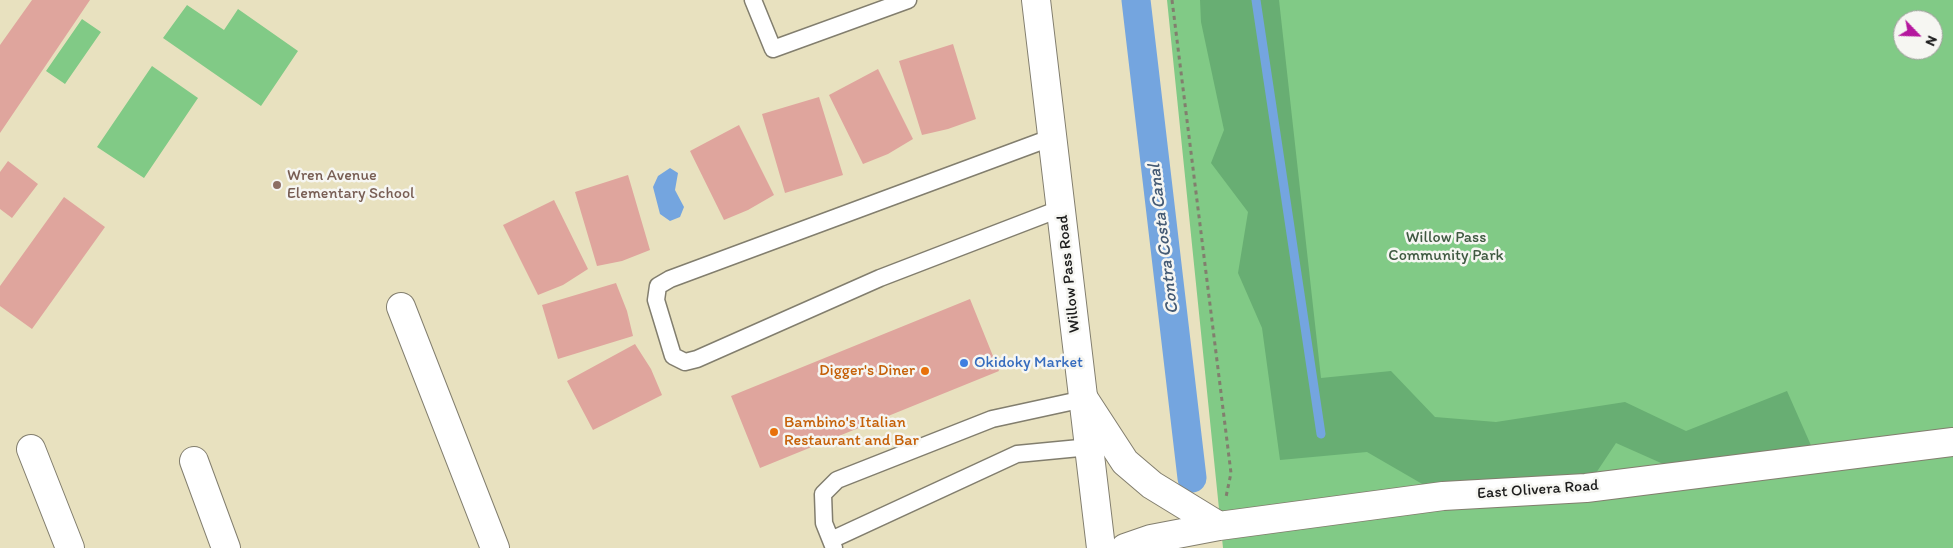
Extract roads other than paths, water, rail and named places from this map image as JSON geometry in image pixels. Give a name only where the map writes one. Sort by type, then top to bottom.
[{"type":"street","name":"Willow Pass Road","points":[[1036,0],[1101,548]]},
{"type":"street","points":[[401,307],[495,548]]},
{"type":"street","points":[[1084,399],[1124,462],[1152,485],[1219,526]]},
{"type":"street","name":"East Olivera Road","points":[[1125,548],[1151,539],[1219,526],[1443,496],[1586,488],[1953,442]]},
{"type":"street","points":[[30,449],[70,548]]},
{"type":"street","points":[[194,461],[226,548]]},
{"type":"lane","points":[[753,0],[773,49],[908,0]]},
{"type":"lane","points":[[1053,137],[670,279],[658,286],[656,300],[673,356],[685,362],[880,278],[1062,208]]},
{"type":"lane","points":[[1084,399],[992,420],[837,480],[823,494],[824,523],[832,544],[1017,454],[1090,447]]},
{"type":"water","points":[[670,168],[678,173],[675,190],[684,207],[680,217],[670,221],[660,214],[653,187],[658,176]]},
{"type":"waterway","name":"Contra Costa Canal","points":[[1136,0],[1192,478]]},
{"type":"waterway","points":[[1256,0],[1321,434]]},
{"type":"place","name":"Wren Avenue Elementary School","points":[[277,185]]},
{"type":"place","name":"Okidoky Market","points":[[964,363]]},
{"type":"place","name":"Digger's Diner","points":[[925,371]]},
{"type":"place","name":"Bambino's Italian Restaurant and Bar","points":[[774,432]]},
{"type":"park label","name":"Willow Pass Community Park","points":[[1446,247]]}]
